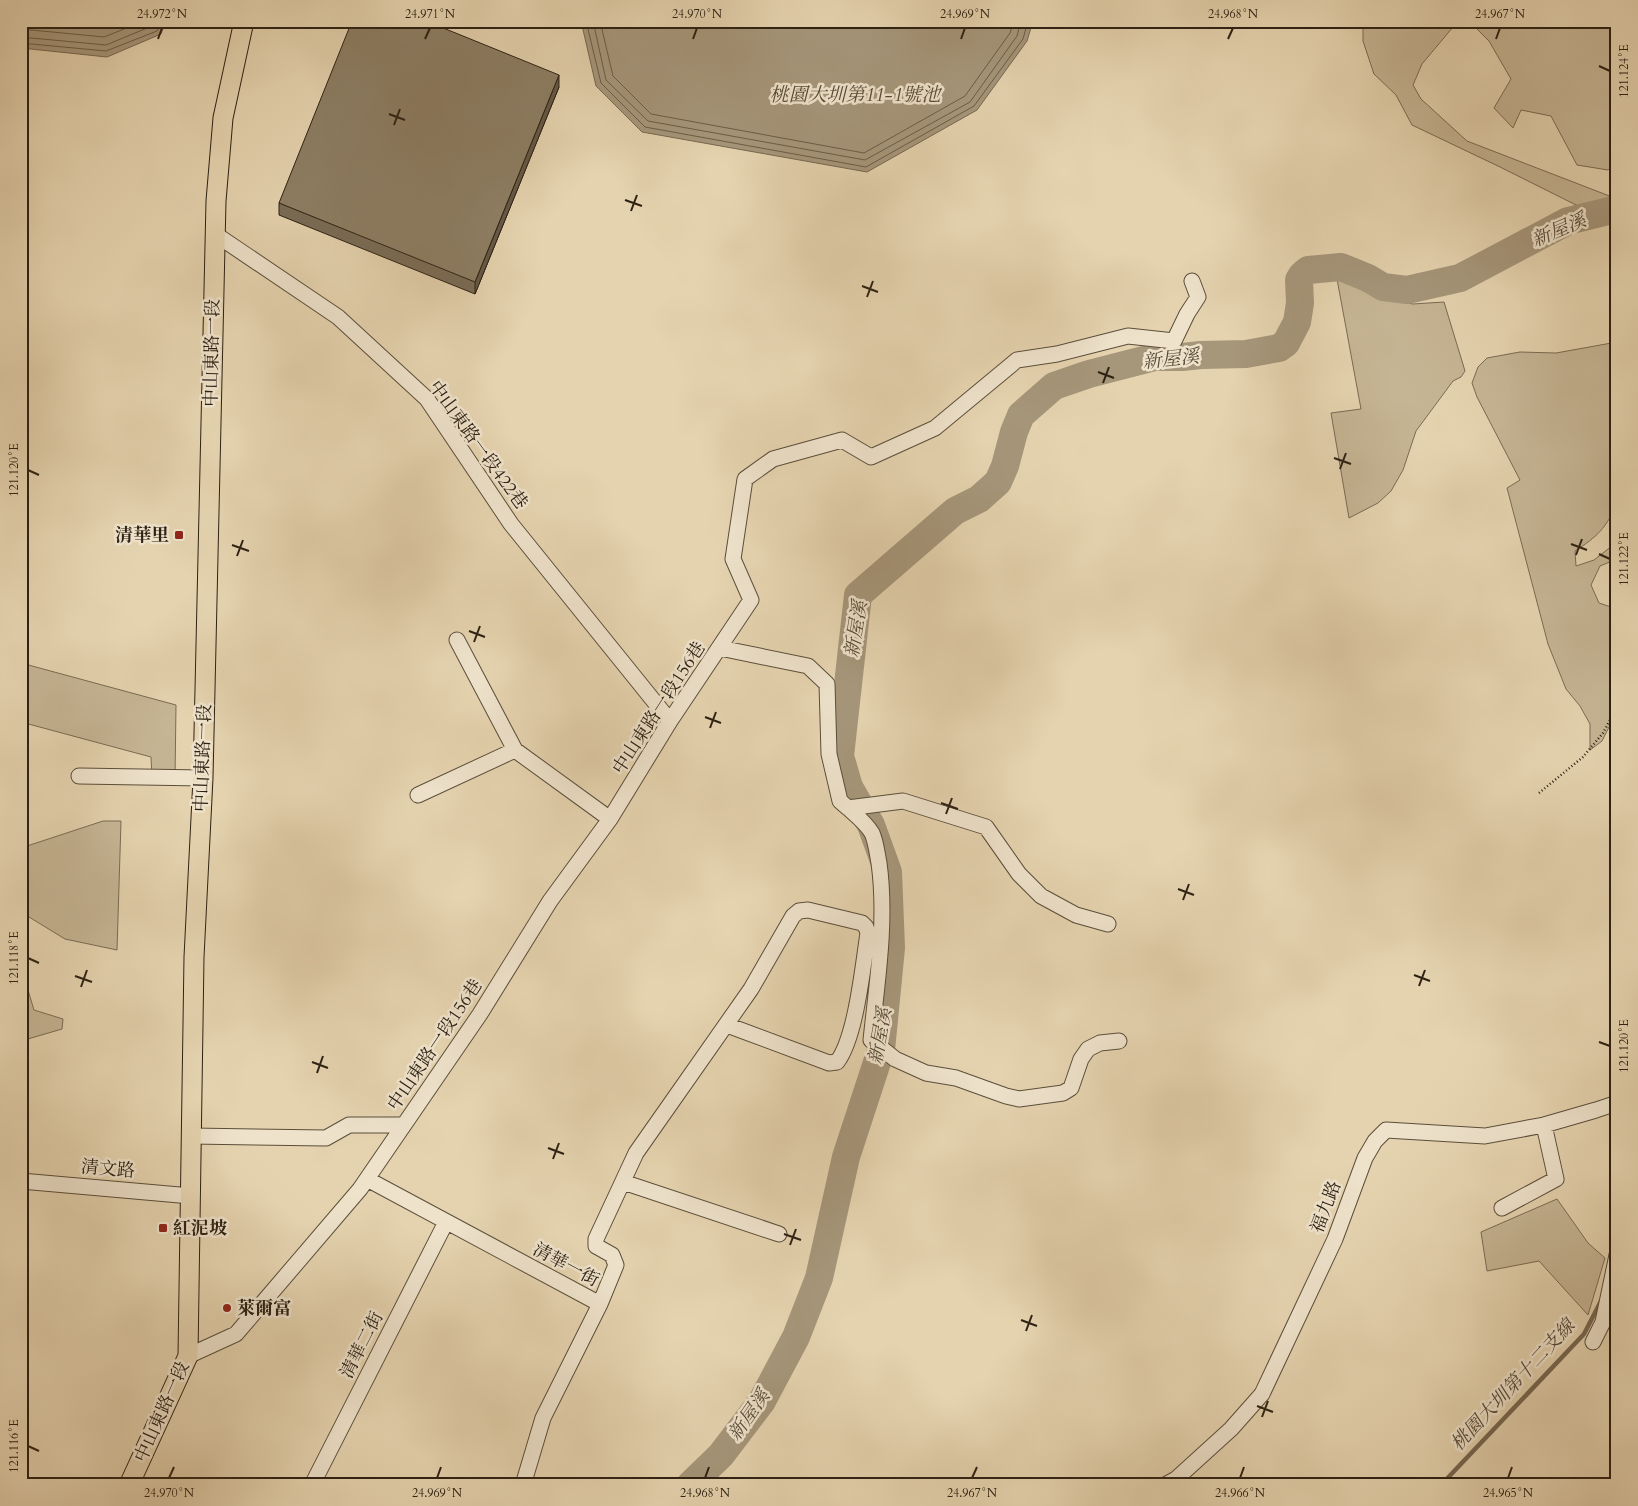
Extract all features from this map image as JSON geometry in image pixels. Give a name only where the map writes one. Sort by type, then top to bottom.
[{"type":"main road","name":"中山東路一段","points":[[129,1485],[188,1356],[194,957],[203,778],[215,234],[223,118],[244,21]]},
{"type":"street","name":"中山東路一段422巷","points":[[215,234],[338,317],[427,400],[511,524],[670,721]]},
{"type":"street","name":"中山東路一段156巷","points":[[188,1356],[236,1334],[360,1189],[480,1014],[550,901],[610,819],[670,721],[751,600],[733,559],[745,479],[772,459],[842,440],[871,457],[935,428],[1017,360],[1057,354],[1128,336],[1174,341],[1187,314],[1198,297],[1192,281]]},
{"type":"street","points":[[457,640],[515,750],[610,819]]},
{"type":"street","points":[[720,648],[808,666],[827,684],[829,754],[840,801],[854,807],[903,801],[986,827],[995,843],[1019,874],[1041,896],[1076,915],[1108,924]]},
{"type":"street","points":[[418,795],[515,750]]},
{"type":"street","points":[[78,776],[203,778]]},
{"type":"street","points":[[854,807],[872,833],[881,878],[881,940],[872,1040],[895,1059],[926,1073],[956,1078],[1019,1099],[1063,1093],[1071,1088],[1081,1059],[1088,1049],[1100,1043],[1119,1041]]},
{"type":"street","points":[[600,1304],[616,1265],[612,1256],[596,1246],[596,1239],[636,1153],[751,989],[793,916],[799,911],[808,910],[862,923],[866,927],[868,933],[852,1029],[842,1056],[837,1062],[829,1063],[727,1025]]},
{"type":"street","name":"福九路","points":[[1165,1485],[1176,1479],[1231,1429],[1262,1394],[1335,1239],[1365,1158],[1375,1141],[1386,1130],[1484,1136],[1544,1125],[1617,1103]]},
{"type":"street","points":[[191,1136],[326,1138],[349,1125],[404,1125]]},
{"type":"street","points":[[1502,1208],[1556,1179],[1544,1125]]},
{"type":"street","name":"清華一街","points":[[367,1179],[600,1304],[543,1418],[523,1485]]},
{"type":"street","name":"清文路","points":[[21,1181],[191,1196]]},
{"type":"street","points":[[623,1182],[778,1234]]},
{"type":"street","name":"清華二街","points":[[312,1485],[446,1222]]},
{"type":"street","points":[[1593,1342],[1604,1322],[1617,1255]]},
{"type":"path","points":[[1539,793],[1583,757],[1603,733],[1617,706]]},
{"type":"shaded area","points":[[1363,21],[1458,21],[1422,64],[1413,85],[1421,99],[1467,141],[1612,197],[1582,208],[1412,125],[1396,95],[1374,74],[1363,41]]},
{"type":"shaded area","points":[[1469,21],[1617,21],[1617,162],[1608,170],[1577,165],[1551,116],[1521,110],[1513,128],[1494,108],[1511,79],[1489,41]]},
{"type":"shaded area","points":[[1337,279],[1380,298],[1413,304],[1444,302],[1465,371],[1461,377],[1453,381],[1416,431],[1403,470],[1391,491],[1378,503],[1349,518],[1331,413],[1361,409]]},
{"type":"shaded area","points":[[1617,342],[1617,504],[1609,520],[1600,531],[1590,541],[1575,551],[1576,566],[1594,560],[1617,542],[1617,559],[1600,566],[1591,585],[1599,603],[1617,609],[1617,711],[1602,741],[1590,750],[1590,724],[1580,706],[1566,689],[1548,644],[1507,488],[1520,480],[1477,397],[1472,383],[1478,367],[1487,358],[1520,352],[1556,353]]},
{"type":"shaded area","points":[[21,663],[176,705],[175,780],[152,778],[151,757],[21,722]]},
{"type":"shaded area","points":[[103,821],[121,821],[117,950],[65,939],[29,917],[21,923],[21,848]]},
{"type":"shaded area","points":[[21,967],[34,1010],[63,1019],[62,1029],[21,1041]]},
{"type":"shaded area","points":[[1557,1199],[1588,1243],[1605,1258],[1588,1315],[1539,1261],[1487,1271],[1481,1232]]},
{"type":"water","points":[[21,21],[166,21],[161,34],[107,57],[21,48]]},
{"type":"water","name":"桃園大圳第11-1號池","points":[[581,21],[1033,21],[1027,41],[977,110],[867,172],[642,132],[596,86]]},
{"type":"building","points":[[352,21],[426,21],[559,75],[475,282],[279,203]]},
{"type":"waterway","name":"新屋溪","points":[[690,1485],[721,1455],[762,1401],[796,1337],[819,1278],[846,1157],[881,1050],[891,948],[888,872],[871,825],[849,787],[840,756],[858,595],[955,511],[979,499],[998,482],[1021,415],[1054,386],[1089,374],[1155,357],[1246,354],[1279,348],[1286,343],[1297,322],[1300,303],[1299,280],[1308,270],[1341,267],[1368,278],[1383,287],[1407,290],[1460,278],[1568,221],[1617,209]]},
{"type":"waterway","name":"桃園大圳第十二支線","points":[[1611,1254],[1617,1213]]},
{"type":"waterway","name":"桃園大圳第十二支線","points":[[1441,1485],[1584,1334],[1601,1301]]},
{"type":"place","name":"清華里","points":[[179,535]]},
{"type":"place","name":"紅泥坡","points":[[163,1228]]},
{"type":"place","name":"萊爾富","points":[[227,1308]]}]
